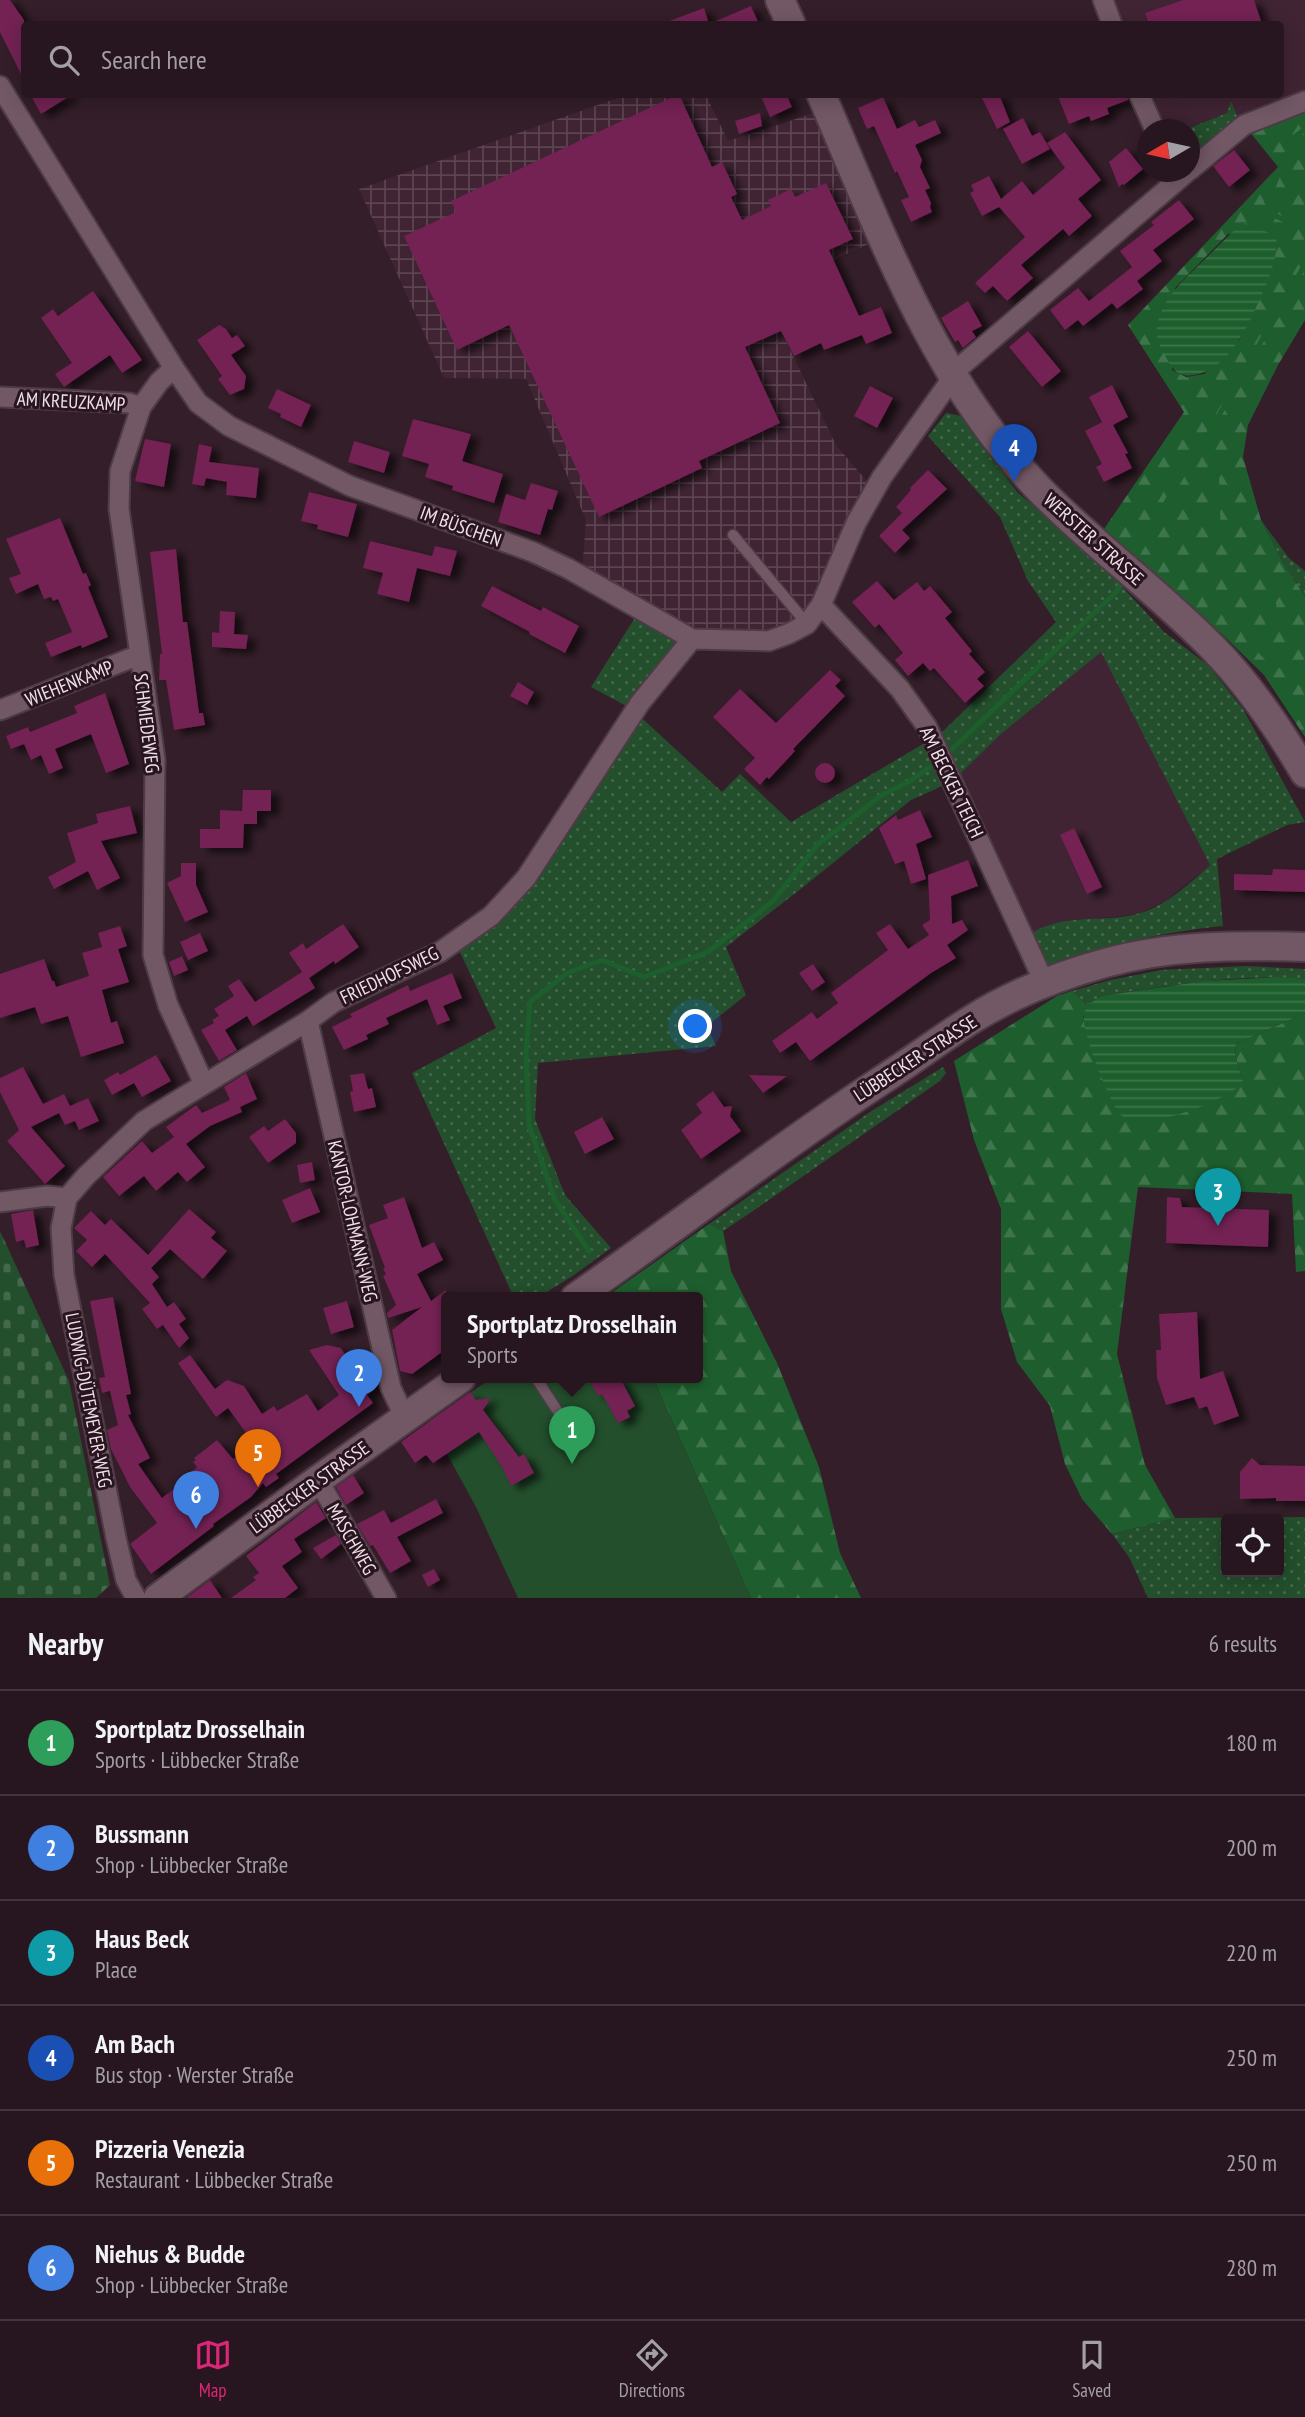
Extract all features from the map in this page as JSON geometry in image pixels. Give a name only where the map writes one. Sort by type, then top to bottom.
[{"type":"main road","points":[[780,0],[790,21]]},
{"type":"main road","name":"WERSTER STRASSE","points":[[823,98],[902,282],[954,376],[980,415],[1037,487],[1214,649],[1248,688],[1305,773]]},
{"type":"main road","name":"LÜBBECKER STRASSE","points":[[583,1292],[835,1110],[929,1047],[977,1017],[1045,984],[1107,962],[1154,953],[1247,946],[1305,947]]},
{"type":"main road","name":"LÜBBECKER STRASSE","points":[[166,1596],[318,1480],[454,1383]]},
{"type":"street","points":[[1103,0],[1111,21]]},
{"type":"street","name":"IM BÜSCHEN","points":[[0,86],[198,403],[229,426],[351,485],[533,552],[569,569],[692,639],[769,641],[807,624],[821,605],[856,523],[882,477],[954,376],[971,357],[1172,182]]},
{"type":"street","points":[[1141,98],[1150,119]]},
{"type":"street","name":"IM BÜSCHEN","points":[[1200,159],[1244,125],[1305,101]]},
{"type":"street","name":"SCHMIEDEWEG","points":[[174,368],[159,382],[141,407],[120,471],[119,509],[155,759],[153,955],[167,1005],[204,1084]]},
{"type":"street","name":"AM KREUZKAMP","points":[[0,397],[129,403],[141,407]]},
{"type":"street","name":"AM BECKER TEICH","points":[[821,605],[900,689],[927,727],[1045,984]]},
{"type":"street","name":"FRIEDHOFSWEG","points":[[67,1198],[86,1176],[144,1121],[308,1021],[334,1002],[440,952],[491,916],[526,878],[640,703],[692,639]]},
{"type":"street","name":"WIEHENKAMP","points":[[0,710],[139,655]]},
{"type":"street","name":"KANTOR-LOHMANN-WEG","points":[[308,1021],[391,1388],[405,1418]]},
{"type":"street","points":[[0,1202],[47,1196],[67,1198]]},
{"type":"street","name":"LUDWIG-DÜTEMEYER-WEG","points":[[67,1198],[61,1228],[64,1275],[116,1538],[126,1580],[136,1598]]},
{"type":"street","name":"MASCHWEG","points":[[318,1480],[386,1598]]},
{"type":"lane","points":[[733,535],[807,624]]},
{"type":"lane","points":[[539,1383],[564,1421]]},
{"type":"shaded area","points":[[1110,0],[1305,0],[1305,99],[1200,153],[1200,149],[1237,117],[1231,102],[1227,113],[1200,123],[1200,119],[1162,119],[1154,98],[1284,98],[1284,21],[1118,21]]},
{"type":"shaded area","points":[[617,98],[707,98],[728,141],[829,108],[884,237],[809,271],[782,333],[836,445],[876,492],[811,628],[688,640],[582,572],[586,520],[526,379],[444,378],[359,189]]},
{"type":"shaded area","points":[[1245,223],[1276,236],[1273,265],[1262,294],[1244,332],[1223,359],[1205,372],[1189,376],[1180,374],[1171,366],[1158,339],[1160,316],[1182,281]]},
{"type":"shaded area","points":[[1101,651],[1210,865],[1167,900],[1139,914],[1055,923],[1030,934],[958,776],[1001,734]]},
{"type":"shaded area","points":[[1280,977],[1305,979],[1305,1013],[1236,1044],[1235,1055],[1243,1081],[1236,1088],[1208,1104],[1154,1120],[1140,1122],[1121,1115],[1104,1084],[1088,1040],[1084,1018],[1087,1005],[1101,996],[1204,981]]},
{"type":"green space","points":[[1231,101],[1237,116],[1200,149],[1200,124],[1227,113]]},
{"type":"green space","points":[[1305,102],[1305,320],[1278,365],[1248,425],[1243,457],[1261,520],[1282,561],[1305,597],[1305,737],[1264,675],[1104,529],[1184,412],[1128,325],[1278,167],[1241,121]],"holes":[[[1229,233],[1264,289],[1240,339],[1204,374],[1186,377],[1172,370],[1175,288]]]},
{"type":"green space","points":[[946,413],[962,416],[1018,493],[1088,550],[1164,632],[1208,665],[1243,709],[1305,822],[1287,825],[1217,859],[1223,926],[1133,940],[1046,967],[1030,934],[1055,923],[1124,917],[1147,911],[1176,894],[1210,865],[1101,652],[1001,734],[958,776],[911,800],[726,947],[746,995],[707,1026],[716,1046],[538,1063],[535,1119],[565,1195],[611,1248],[547,1292],[511,1292],[412,1073],[496,1028],[458,948],[476,936],[632,709],[722,792],[740,774],[791,822],[940,734],[1056,622],[1028,581],[1000,517],[928,436]]},
{"type":"green space","points":[[1261,520],[1289,558],[1305,571],[1305,597],[1282,561]]},
{"type":"green space","points":[[638,613],[688,640],[632,709],[591,687]]},
{"type":"green space","points":[[1246,966],[1305,969],[1305,979],[1253,978],[1202,982],[1101,996],[1087,1005],[1072,991],[1161,970]]},
{"type":"green space","points":[[1072,991],[1087,1005],[1083,1018],[1243,1081],[1235,1055],[1236,1044],[1305,1013],[1305,1271],[1296,1272],[1292,1194],[1138,1187],[1117,1354],[1145,1465],[1175,1518],[1112,1534],[1082,1499],[1065,1464],[1050,1406],[1017,1362],[1001,1309],[1001,1209],[974,1140],[954,1061],[1057,996]]},
{"type":"green space","points":[[943,1067],[946,1073],[940,1081],[753,1211],[723,1231],[709,1224],[870,1112]]},
{"type":"green space","points":[[709,1224],[723,1231],[731,1271],[777,1363],[819,1467],[840,1553],[861,1598],[751,1598],[655,1383],[703,1383],[703,1292],[614,1291]]},
{"type":"green space","points":[[0,1231],[69,1381],[110,1585],[96,1598],[0,1598]]},
{"type":"green space","points":[[485,1383],[655,1383],[751,1598],[518,1598],[476,1507],[429,1421]]},
{"type":"green space","points":[[1284,1517],[1305,1517],[1305,1598],[1148,1598],[1129,1557],[1112,1534],[1175,1518],[1221,1518],[1221,1577],[1284,1577]]},
{"type":"building","points":[[0,0],[10,0],[24,20],[21,21],[21,74],[0,32]]},
{"type":"building","points":[[1183,0],[1254,0],[1261,21],[1148,21],[1145,13]]},
{"type":"building","points":[[751,6],[758,21],[716,21]]},
{"type":"building","points":[[704,8],[708,21],[669,21]]},
{"type":"building","points":[[32,98],[67,98],[41,114]]},
{"type":"building","points":[[670,98],[681,98],[712,167],[722,162],[737,194],[731,197],[742,220],[771,206],[768,200],[791,189],[795,197],[826,183],[853,239],[829,250],[859,316],[881,307],[892,333],[866,344],[862,335],[824,350],[821,343],[794,356],[781,331],[745,347],[780,423],[699,461],[702,468],[599,517],[509,325],[457,350],[404,236],[456,212],[451,201]]},
{"type":"building","points":[[762,98],[788,98],[792,107],[770,117]]},
{"type":"building","points":[[883,98],[897,129],[915,120],[919,127],[935,120],[941,133],[915,145],[922,160],[920,167],[930,188],[925,190],[932,212],[911,222],[901,200],[909,197],[897,171],[895,173],[874,126],[867,129],[858,108]]},
{"type":"building","points":[[982,98],[1001,98],[1010,122],[997,129]]},
{"type":"building","points":[[1059,98],[1128,98],[1107,108],[1109,114],[1091,121],[1089,116],[1069,124]]},
{"type":"building","points":[[760,113],[762,126],[739,134],[735,121]]},
{"type":"building","points":[[1023,118],[1032,136],[1040,132],[1050,149],[1022,164],[1003,129]]},
{"type":"building","points":[[1065,132],[1101,180],[1078,199],[1092,216],[1069,236],[1063,229],[1021,265],[1033,278],[1007,301],[993,286],[985,293],[975,283],[1025,237],[999,207],[982,216],[970,193],[974,191],[971,185],[989,176],[1001,199],[1022,181],[1033,195],[1065,168],[1047,143]]},
{"type":"building","points":[[1126,148],[1137,162],[1137,174],[1119,187],[1109,162]]},
{"type":"building","points":[[1234,150],[1250,170],[1229,187],[1213,166]]},
{"type":"building","points":[[1179,200],[1194,219],[1153,250],[1162,261],[1137,281],[1143,289],[1117,309],[1112,303],[1083,326],[1078,320],[1065,330],[1050,310],[1078,288],[1089,301],[1132,267],[1120,251],[1154,225],[1151,222]]},
{"type":"building","points":[[93,291],[142,360],[122,373],[110,355],[64,387],[55,374],[72,363],[41,318],[53,309],[58,316]]},
{"type":"building","points":[[968,301],[982,326],[972,331],[976,337],[963,348],[958,340],[955,342],[941,318]]},
{"type":"building","points":[[219,325],[226,329],[232,338],[237,335],[245,346],[231,355],[246,376],[244,389],[230,395],[218,379],[222,376],[197,340]]},
{"type":"building","points":[[1028,331],[1061,371],[1042,387],[1009,347]]},
{"type":"building","points":[[1112,385],[1128,417],[1113,425],[1128,453],[1125,454],[1132,468],[1104,482],[1096,467],[1102,464],[1085,431],[1102,422],[1089,397]]},
{"type":"building","points":[[870,386],[893,398],[877,428],[854,416]]},
{"type":"building","points":[[277,389],[311,405],[301,427],[268,408]]},
{"type":"building","points":[[413,419],[471,434],[462,461],[503,474],[494,503],[452,490],[453,486],[425,477],[429,464],[402,456]]},
{"type":"building","points":[[145,439],[171,444],[164,487],[135,481]]},
{"type":"building","points":[[354,441],[390,452],[384,473],[348,462]]},
{"type":"building","points":[[199,444],[212,447],[209,462],[259,468],[256,498],[226,495],[227,482],[206,478],[204,486],[192,484]]},
{"type":"building","points":[[928,470],[947,489],[902,530],[910,538],[895,553],[879,536],[902,513],[896,507]]},
{"type":"building","points":[[531,483],[558,491],[552,510],[548,509],[540,535],[498,522],[506,494],[525,500]]},
{"type":"building","points":[[309,492],[357,504],[348,537],[317,529],[318,525],[301,521]]},
{"type":"building","points":[[60,518],[83,574],[86,573],[91,585],[88,587],[108,637],[51,657],[45,643],[72,632],[58,599],[44,599],[38,584],[16,594],[9,578],[21,574],[6,539]]},
{"type":"building","points":[[370,541],[432,556],[435,546],[457,551],[450,576],[417,568],[409,602],[377,594],[383,573],[363,568]]},
{"type":"building","points":[[176,549],[183,622],[187,622],[199,713],[203,713],[205,725],[174,730],[166,680],[159,680],[162,654],[150,552]]},
{"type":"building","points":[[877,581],[894,600],[917,582],[924,591],[930,586],[952,612],[945,618],[972,651],[969,654],[985,672],[977,679],[984,686],[965,703],[934,668],[930,671],[923,663],[908,676],[895,660],[903,653],[879,624],[875,628],[852,602]]},
{"type":"building","points":[[492,586],[541,611],[543,607],[579,626],[565,653],[481,606]]},
{"type":"building","points":[[220,611],[235,612],[234,634],[248,635],[246,649],[212,647],[212,632],[219,633]]},
{"type":"building","points":[[830,670],[841,680],[835,686],[845,696],[793,749],[795,751],[769,779],[767,777],[760,785],[744,769],[755,758],[713,717],[740,689],[776,723]]},
{"type":"building","points":[[518,682],[534,692],[527,705],[510,696]]},
{"type":"building","points":[[105,693],[129,764],[106,773],[91,734],[55,749],[63,768],[49,774],[41,755],[31,760],[24,744],[11,749],[6,736],[28,727],[30,732],[77,713],[74,706]]},
{"type":"building","points":[[825,763],[832,766],[835,773],[832,780],[825,783],[818,780],[815,773],[818,766]]},
{"type":"building","points":[[243,790],[271,790],[271,811],[257,811],[257,824],[244,824],[243,848],[200,848],[200,829],[220,829],[220,810],[242,811]]},
{"type":"building","points":[[130,806],[137,833],[101,841],[120,878],[97,890],[88,871],[54,889],[48,877],[76,862],[67,833],[98,823],[96,814]]},
{"type":"building","points":[[920,810],[932,837],[916,844],[926,879],[911,884],[904,861],[895,864],[879,828],[896,815],[898,820]]},
{"type":"building","points":[[1074,828],[1102,887],[1087,894],[1060,835]]},
{"type":"building","points":[[968,860],[978,886],[951,896],[952,924],[962,920],[968,930],[947,945],[956,958],[931,973],[810,1061],[796,1042],[780,1053],[772,1041],[812,1012],[817,1019],[838,1003],[831,993],[888,950],[876,933],[890,924],[908,949],[929,935],[922,925],[930,920],[928,875]]},
{"type":"building","points":[[181,863],[196,863],[196,885],[208,912],[185,922],[167,883],[181,876]]},
{"type":"building","points":[[1273,869],[1305,870],[1305,892],[1234,890],[1234,874],[1272,875]]},
{"type":"building","points":[[343,924],[359,947],[309,978],[315,988],[253,1026],[247,1016],[225,1030],[237,1050],[219,1061],[201,1030],[214,1023],[212,1020],[219,1016],[214,1009],[234,996],[228,986],[239,979],[255,1002],[302,972],[289,953],[303,943],[306,949]]},
{"type":"building","points":[[120,926],[127,946],[118,949],[129,982],[102,990],[111,1023],[117,1021],[124,1043],[81,1057],[68,1016],[41,1024],[35,1007],[0,1018],[0,974],[44,959],[56,987],[89,976],[82,953],[102,947],[98,933]]},
{"type":"building","points":[[200,933],[208,951],[188,960],[180,942]]},
{"type":"building","points":[[182,956],[188,970],[174,976],[169,962]]},
{"type":"building","points":[[813,964],[825,982],[812,991],[799,973]]},
{"type":"building","points":[[452,973],[462,998],[443,1006],[450,1020],[437,1025],[427,999],[386,1018],[389,1024],[366,1035],[368,1039],[344,1050],[332,1027],[352,1017],[350,1014],[408,985],[410,991]]},
{"type":"building","points":[[156,1055],[171,1081],[142,1097],[134,1083],[112,1095],[104,1080],[118,1072],[120,1075]]},
{"type":"building","points":[[23,1067],[43,1104],[64,1094],[70,1106],[88,1098],[99,1121],[79,1130],[75,1121],[65,1125],[59,1113],[31,1127],[65,1166],[45,1184],[7,1141],[19,1130],[0,1092],[0,1078]]},
{"type":"building","points":[[246,1073],[257,1099],[240,1107],[242,1112],[210,1126],[186,1144],[205,1167],[187,1182],[178,1172],[156,1191],[144,1176],[119,1196],[103,1177],[142,1141],[152,1153],[174,1137],[166,1127],[196,1105],[202,1113],[230,1100],[224,1087]]},
{"type":"building","points":[[364,1073],[368,1089],[372,1088],[376,1107],[354,1112],[350,1075]]},
{"type":"building","points":[[749,1075],[787,1076],[763,1093]]},
{"type":"building","points":[[713,1091],[724,1107],[732,1106],[730,1116],[741,1131],[701,1159],[681,1130],[702,1113],[696,1104]]},
{"type":"building","points":[[602,1117],[614,1139],[585,1154],[574,1132]]},
{"type":"building","points":[[285,1119],[296,1133],[296,1143],[268,1163],[249,1137],[264,1126],[268,1131]]},
{"type":"building","points":[[312,1162],[315,1180],[300,1183],[297,1165]]},
{"type":"building","points":[[310,1188],[320,1212],[292,1223],[282,1200]]},
{"type":"building","points":[[404,1197],[422,1248],[434,1242],[443,1260],[417,1274],[431,1301],[441,1294],[441,1353],[412,1374],[400,1371],[392,1330],[422,1307],[388,1318],[387,1313],[396,1305],[383,1276],[386,1274],[383,1269],[385,1268],[369,1225],[388,1218],[383,1205]]},
{"type":"building","points":[[1167,1197],[1180,1198],[1182,1207],[1269,1210],[1268,1247],[1166,1243]]},
{"type":"building","points":[[189,1209],[216,1232],[211,1238],[227,1251],[203,1279],[170,1249],[151,1268],[159,1277],[152,1284],[167,1307],[174,1302],[186,1319],[179,1324],[189,1338],[179,1348],[163,1325],[157,1329],[142,1309],[150,1303],[105,1254],[92,1267],[76,1251],[87,1240],[74,1228],[91,1211],[105,1225],[111,1219],[148,1255]]},
{"type":"building","points":[[33,1210],[39,1245],[26,1248],[24,1240],[16,1242],[11,1214]]},
{"type":"building","points":[[113,1297],[131,1394],[126,1395],[131,1414],[128,1415],[150,1458],[138,1464],[162,1498],[192,1475],[191,1472],[197,1467],[193,1462],[196,1460],[194,1458],[217,1440],[233,1459],[254,1444],[228,1408],[216,1417],[178,1363],[190,1355],[215,1389],[227,1380],[244,1386],[262,1414],[274,1406],[277,1411],[307,1394],[318,1411],[339,1395],[309,1350],[327,1345],[341,1348],[349,1361],[361,1353],[368,1354],[375,1389],[367,1395],[373,1403],[276,1474],[279,1478],[266,1487],[263,1483],[251,1497],[151,1574],[130,1544],[157,1523],[130,1487],[111,1449],[107,1430],[118,1425],[110,1391],[102,1393],[99,1378],[105,1377],[90,1301]]},
{"type":"building","points":[[347,1301],[354,1327],[331,1334],[323,1308]]},
{"type":"building","points":[[1197,1312],[1200,1379],[1223,1371],[1239,1416],[1214,1425],[1207,1406],[1199,1409],[1194,1397],[1166,1405],[1157,1378],[1156,1350],[1161,1350],[1159,1314]]},
{"type":"building","points":[[591,1383],[623,1383],[635,1406],[627,1411],[630,1417],[618,1423],[602,1394],[598,1396]]},
{"type":"building","points":[[470,1392],[476,1400],[491,1398],[483,1410],[519,1457],[524,1454],[534,1473],[511,1486],[479,1432],[433,1463],[426,1455],[415,1463],[401,1442]]},
{"type":"building","points":[[1252,1458],[1260,1465],[1305,1466],[1305,1501],[1276,1501],[1276,1498],[1240,1499],[1240,1472]]},
{"type":"building","points":[[353,1475],[364,1493],[346,1505],[336,1487]]},
{"type":"building","points":[[436,1499],[443,1513],[397,1537],[411,1561],[390,1573],[357,1524],[384,1510],[391,1523]]},
{"type":"building","points":[[316,1502],[326,1518],[294,1539],[302,1552],[282,1566],[298,1588],[285,1598],[231,1598],[256,1580],[253,1577],[259,1573],[246,1556]]},
{"type":"building","points":[[336,1535],[341,1544],[321,1559],[313,1548]]},
{"type":"building","points":[[434,1569],[440,1580],[428,1587],[422,1575]]},
{"type":"building","points":[[210,1580],[222,1598],[186,1598]]},
{"type":"waterway","points":[[1305,129],[1293,138],[1267,202],[1276,216],[1305,230]]},
{"type":"waterway","points":[[1305,264],[1206,438],[1216,460],[1218,523],[1229,540],[1267,581],[1274,606],[1260,651],[1270,661],[1305,676]]},
{"type":"waterway","points":[[1133,563],[1172,492],[1206,438]]},
{"type":"waterway","points":[[946,755],[1116,592],[1125,578]]},
{"type":"waterway","points":[[589,1251],[555,1200],[529,1125],[526,1053],[530,1002],[567,973],[602,960],[644,977],[708,952],[773,901],[817,845],[882,795],[912,780],[938,761]]},
{"type":"place","name":"Am Bach","points":[[1014,482]]},
{"type":"place","name":"Haus Beck","points":[[1218,1226]]},
{"type":"place","name":"Bussmann","points":[[359,1407]]},
{"type":"place","name":"Sportplatz Drosselhain","points":[[572,1464]]},
{"type":"place","name":"Pizzeria Venezia","points":[[258,1487]]},
{"type":"place","name":"Niehus & Budde","points":[[196,1529]]}]
